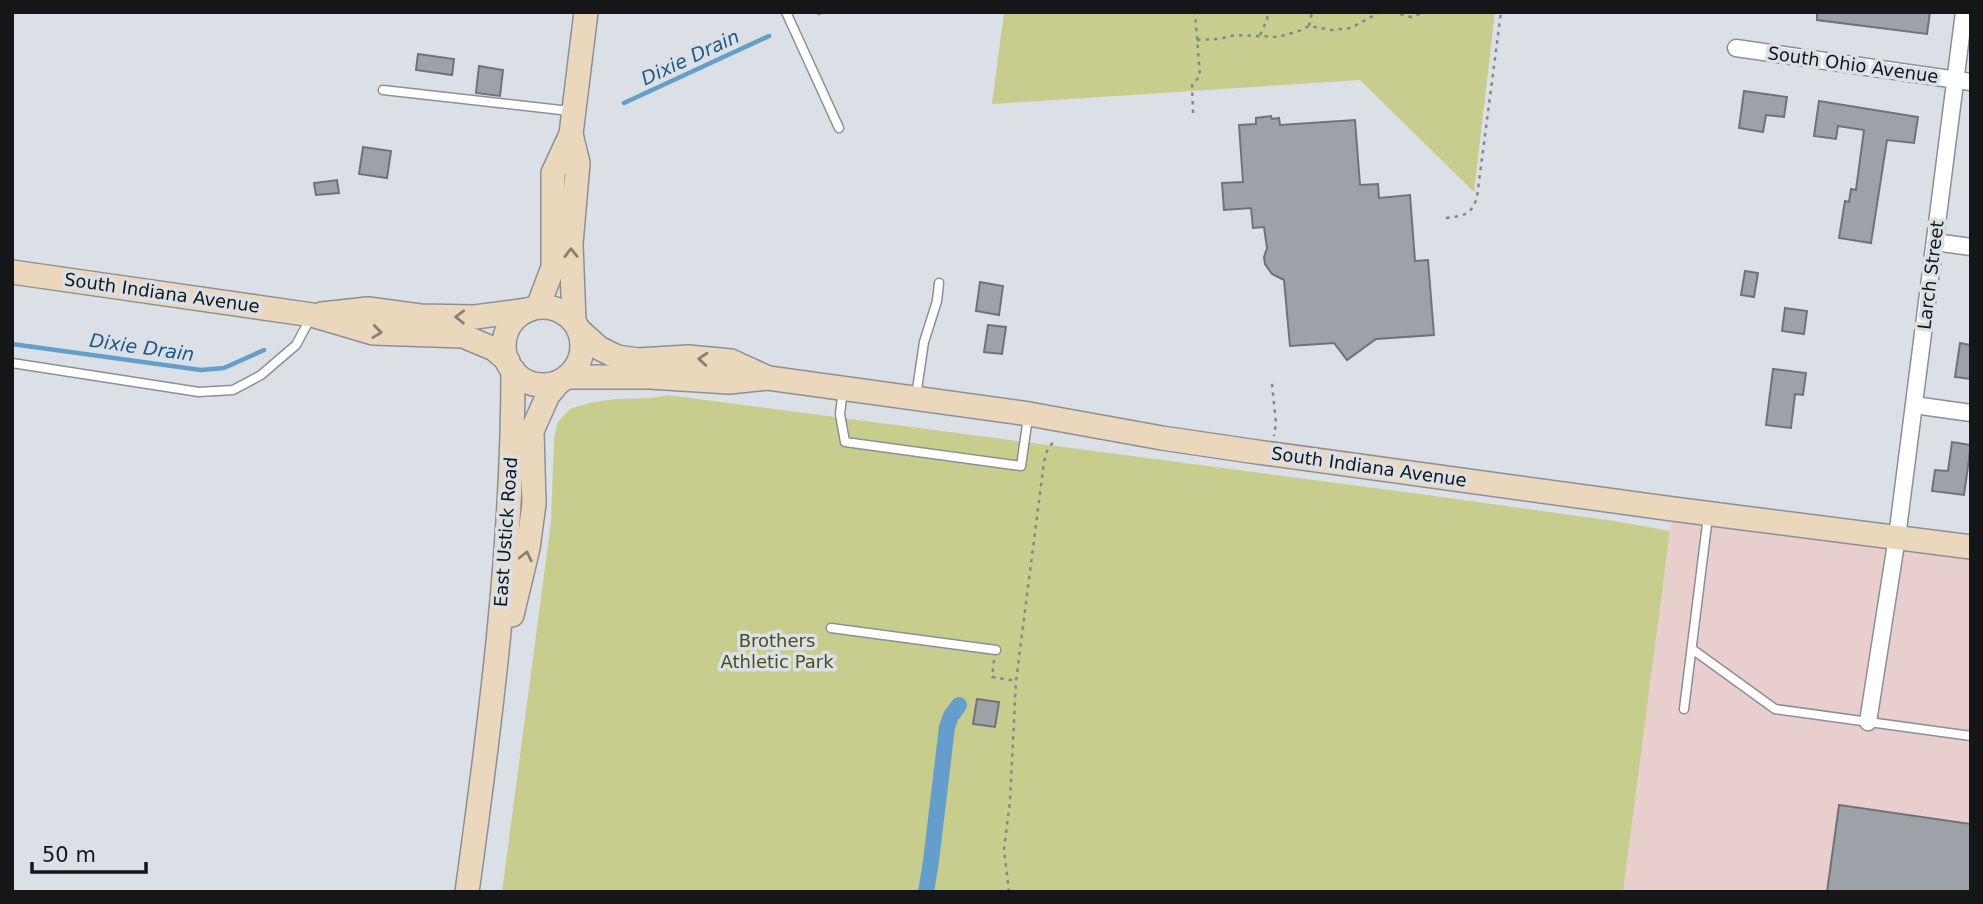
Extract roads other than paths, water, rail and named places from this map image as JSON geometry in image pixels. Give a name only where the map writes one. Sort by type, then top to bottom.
[{"type":"main road","points":[[533,309],[552,267],[553,173],[572,123],[586,12]]},
{"type":"main road","points":[[572,123],[578,163],[570,244],[577,326],[582,340],[580,360],[563,379],[539,385],[520,377],[510,366],[505,341],[507,331],[512,322],[533,309],[558,309],[577,326]]},
{"type":"main road","name":"South Indiana Avenue","points":[[12,272],[312,315],[373,333],[463,336],[494,349],[510,366]]},
{"type":"main road","name":"South Indiana Avenue","points":[[312,315],[368,309],[420,316],[475,317],[533,309]]},
{"type":"main road","name":"South Indiana Avenue","points":[[577,326],[599,348],[617,356],[638,360],[688,357],[732,361],[768,378]]},
{"type":"main road","name":"East Ustick Road","points":[[467,892],[508,541],[511,476],[510,366]]},
{"type":"main road","name":"South Indiana Avenue","points":[[563,379],[650,377],[729,382],[768,378],[1029,414],[1161,438],[1272,454],[1971,547]]},
{"type":"main road","name":"East Ustick Road","points":[[492,693],[528,548],[534,504],[531,431],[548,395],[563,379]]},
{"type":"street","name":"Larch Street","points":[[1868,722],[1897,537],[1935,242],[1963,81],[1964,12]]},
{"type":"street","name":"South Ohio Avenue","points":[[1736,48],[1963,81]]},
{"type":"street","points":[[1935,242],[1971,247]]},
{"type":"street","points":[[1914,405],[1971,413]]},
{"type":"lane","points":[[786,12],[839,128]]},
{"type":"lane","points":[[383,90],[572,123]]},
{"type":"lane","points":[[916,398],[924,342],[937,301],[939,283]]},
{"type":"lane","points":[[12,363],[199,393],[233,390],[261,376],[296,345],[312,315]]},
{"type":"lane","points":[[843,388],[840,414],[845,442],[1021,466],[1029,414]]},
{"type":"lane","points":[[1684,709],[1709,513]]},
{"type":"lane","points":[[831,628],[996,650]]},
{"type":"lane","points":[[1692,649],[1775,709],[1971,736]]},
{"type":"waterway","name":"Dixie Drain","points":[[624,103],[769,36]]},
{"type":"waterway","name":"Dixie Drain","points":[[12,344],[201,370],[224,368],[264,350]]},
{"type":"waterway","points":[[926,892],[947,727],[959,705]]},
{"type":"park label","name":"Brothers Athletic Park","points":[[777,651]]}]
